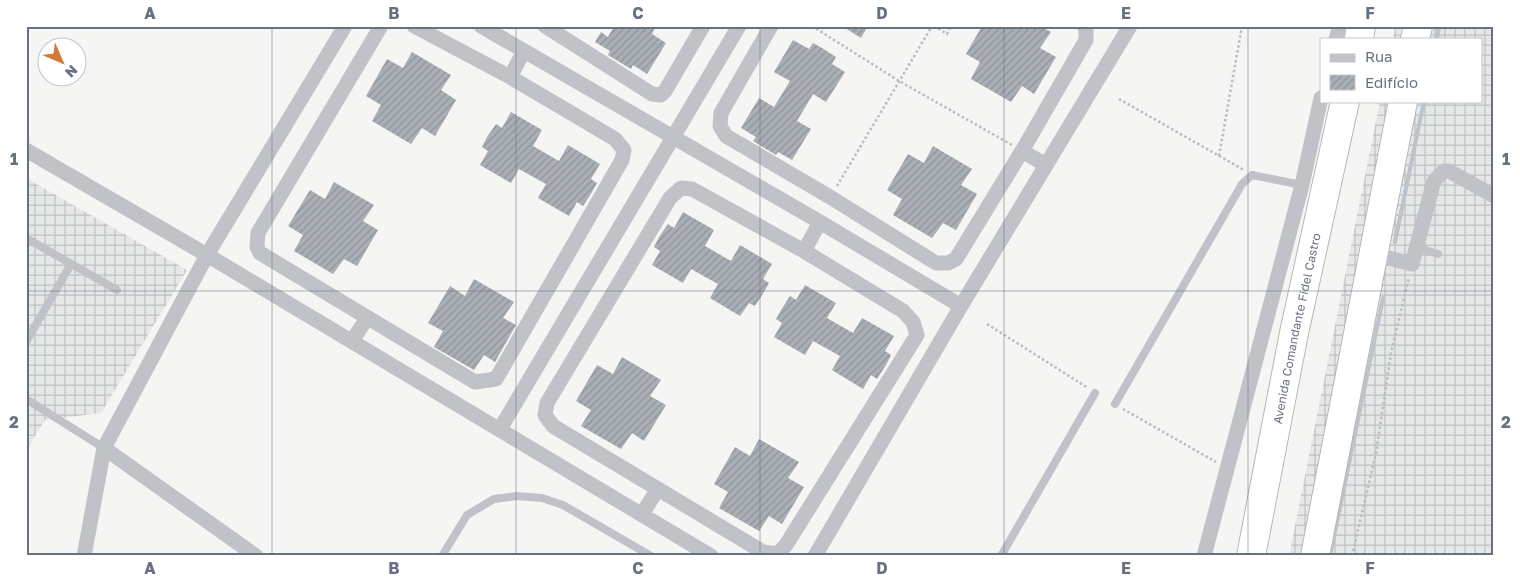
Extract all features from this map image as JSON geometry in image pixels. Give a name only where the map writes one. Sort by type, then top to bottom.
[{"type":"highway","name":"Avenida Comandante Fidel Castro","points":[[1251,556],[1294,333],[1345,102]]},
{"type":"highway","points":[[1315,556],[1403,102]]},
{"type":"street","points":[[84,556],[104,448],[207,255],[346,26]]},
{"type":"street","points":[[381,26],[258,233],[256,246],[260,253],[475,382],[496,379],[622,160],[624,150],[615,139],[510,77],[414,26]]},
{"type":"street","points":[[481,26],[820,222],[961,306]]},
{"type":"street","points":[[545,26],[652,94],[661,95],[703,26]]},
{"type":"street","points":[[500,429],[739,26]]},
{"type":"street","points":[[771,26],[721,113],[720,126],[726,136],[830,197],[936,263],[948,263],[956,259],[1022,151],[1086,40],[1084,26]]},
{"type":"street","points":[[815,556],[961,306],[1130,26]]},
{"type":"street","points":[[1336,38],[1340,26]]},
{"type":"street","points":[[510,77],[524,51]]},
{"type":"street","points":[[1204,556],[1302,185],[1320,102]]},
{"type":"street","points":[[26,150],[207,255],[711,556]]},
{"type":"street","points":[[1022,151],[1046,165]]},
{"type":"street","points":[[1373,254],[1412,264],[1434,181],[1444,170],[1455,174],[1494,196]]},
{"type":"street","points":[[681,188],[692,189],[804,251],[903,311],[913,322],[917,335],[786,545],[778,554],[763,552],[658,489],[553,426],[545,415],[547,404],[670,198],[681,188]]},
{"type":"street","points":[[804,251],[820,222]]},
{"type":"street","points":[[352,342],[368,318]]},
{"type":"street","points":[[104,448],[254,555]]},
{"type":"street","points":[[642,514],[658,489]]},
{"type":"lane","points":[[1115,404],[1242,184],[1252,175],[1302,185]]},
{"type":"lane","points":[[26,238],[116,290]]},
{"type":"lane","points":[[1416,247],[1438,254]]},
{"type":"lane","points":[[26,342],[71,264]]},
{"type":"lane","points":[[1001,556],[1095,392]]},
{"type":"lane","points":[[26,399],[104,448]]},
{"type":"lane","points":[[442,556],[467,515],[494,499],[517,496],[542,498],[563,505],[651,556]]},
{"type":"path","points":[[812,26],[899,81],[1022,151]]},
{"type":"path","points":[[830,197],[933,26],[947,34],[951,26]]},
{"type":"path","points":[[1220,156],[1242,26]]},
{"type":"path","points":[[1119,99],[1252,175]]},
{"type":"path","points":[[1352,556],[1376,453],[1394,337],[1412,264]]},
{"type":"path","points":[[987,324],[1095,392]]},
{"type":"path","points":[[1115,404],[1226,468]]},
{"type":"shaded area","points":[[1395,26],[1494,26],[1494,556],[1289,556],[1380,102],[1482,102],[1482,38],[1393,38]]},
{"type":"shaded area","points":[[26,178],[187,270],[101,413],[45,420],[26,451]]},
{"type":"building","points":[[614,26],[656,26],[652,34],[666,43],[647,74],[633,65],[631,69],[608,55],[610,51],[595,42],[601,32],[608,37]]},
{"type":"building","points":[[842,26],[868,26],[861,38]]},
{"type":"building","points":[[982,26],[1040,26],[1051,32],[1040,48],[1056,57],[1034,94],[1022,86],[1011,102],[971,79],[980,62],[966,54]]},
{"type":"building","points":[[793,40],[809,49],[813,43],[822,48],[836,57],[832,64],[845,72],[826,102],[813,94],[797,121],[811,129],[792,160],[778,152],[776,155],[753,141],[756,137],[741,128],[759,98],[774,107],[790,81],[774,72]]},
{"type":"building","points":[[412,52],[451,75],[441,90],[456,100],[435,136],[422,128],[411,144],[372,121],[381,105],[366,96],[387,59],[403,68]]},
{"type":"building","points":[[511,112],[542,130],[533,146],[559,161],[568,145],[600,164],[591,179],[597,183],[592,192],[583,206],[577,202],[569,216],[538,198],[546,184],[519,169],[511,183],[480,165],[488,151],[482,147],[487,137],[496,124],[502,128]]},
{"type":"building","points":[[933,146],[972,169],[961,185],[977,194],[956,230],[943,223],[932,238],[893,215],[902,199],[887,190],[908,154],[924,163]]},
{"type":"building","points":[[334,182],[374,205],[363,221],[378,230],[357,266],[344,259],[333,274],[294,251],[303,235],[288,226],[310,190],[325,199]]},
{"type":"building","points":[[683,212],[714,230],[705,246],[731,261],[740,245],[772,264],[763,279],[769,283],[764,292],[755,306],[749,303],[740,316],[710,298],[718,284],[691,269],[683,283],[652,265],[660,251],[654,247],[659,237],[668,224],[674,228]]},
{"type":"building","points":[[474,279],[514,302],[503,318],[516,325],[495,362],[484,355],[474,370],[434,347],[443,331],[428,323],[450,286],[465,296]]},
{"type":"building","points":[[805,285],[836,303],[827,318],[853,333],[862,318],[894,336],[885,351],[891,355],[886,365],[877,379],[871,375],[863,389],[832,370],[840,356],[813,341],[805,355],[774,337],[782,323],[776,319],[781,310],[790,296],[796,300]]},
{"type":"building","points":[[622,357],[661,380],[650,396],[666,405],[644,441],[632,433],[621,449],[581,426],[591,410],[576,401],[597,365],[613,374]]},
{"type":"building","points":[[759,439],[799,462],[788,478],[804,487],[782,524],[769,516],[759,531],[719,508],[728,492],[714,484],[735,447],[750,456]]},
{"type":"waterway","points":[[1437,38],[1439,26]]},
{"type":"waterway","points":[[1395,242],[1424,102]]},
{"type":"waterway","points":[[1330,556],[1383,298]]}]
